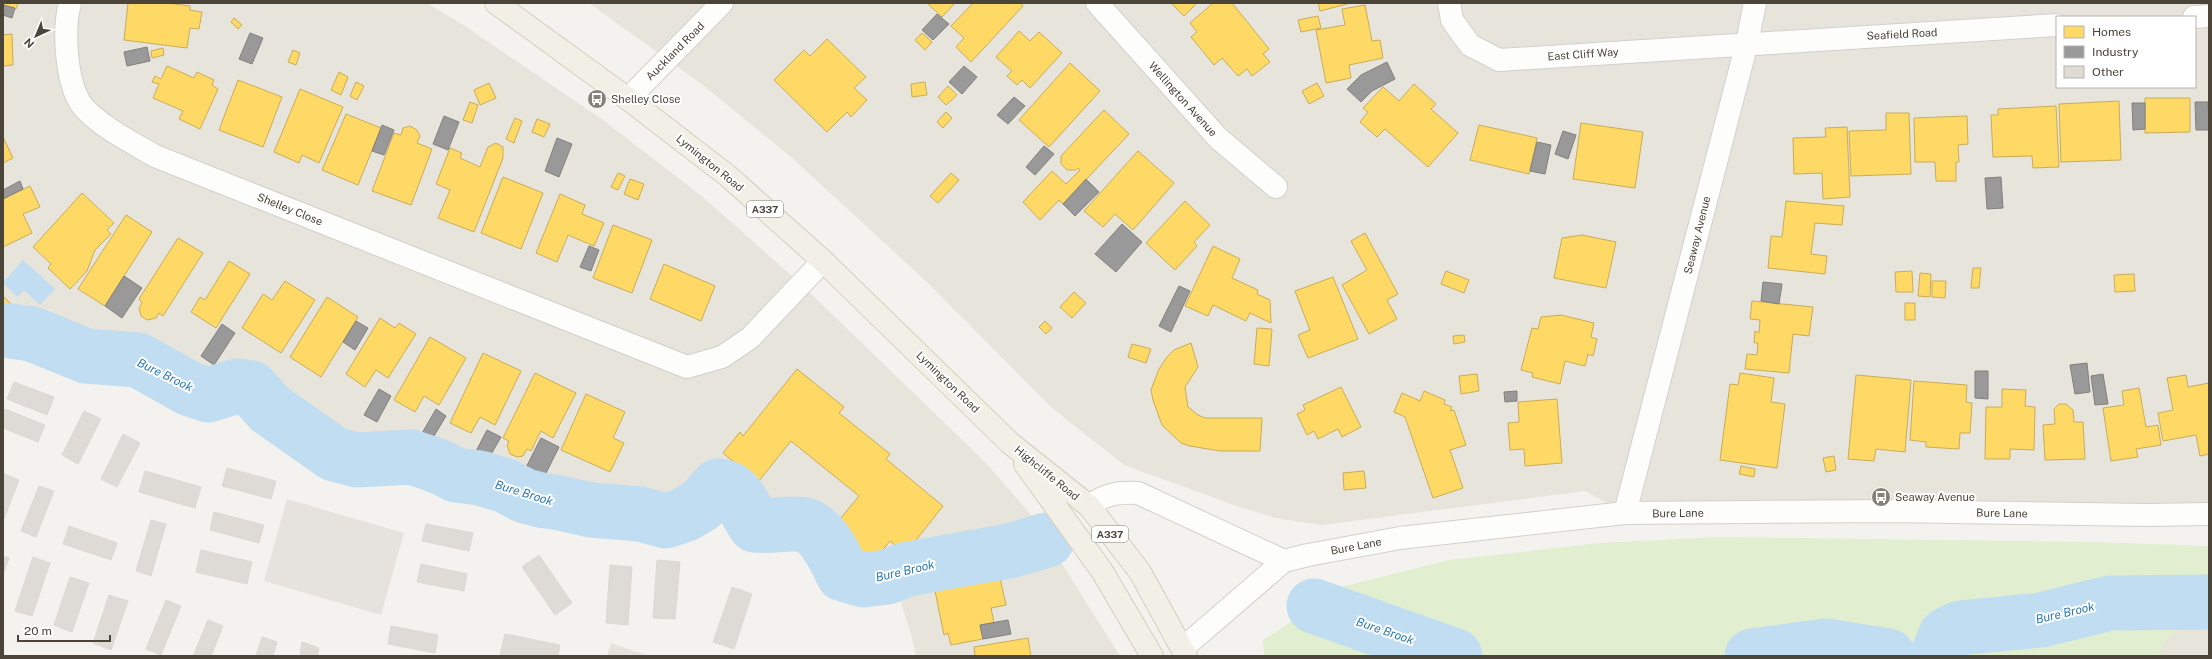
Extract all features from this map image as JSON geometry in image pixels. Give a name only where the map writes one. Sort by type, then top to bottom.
[{"type":"main road","name":"Lymington Road","points":[[496,3],[628,98],[728,176],[822,261],[1010,443]]},
{"type":"main road","name":"Highcliffe Road","points":[[1010,443],[1089,506],[1140,572],[1184,652]]},
{"type":"main road","name":"Highcliffe Road","points":[[1010,443],[1065,523],[1102,571],[1152,656]]},
{"type":"main road","points":[[1065,523],[1089,506]]},
{"type":"main road","points":[[1152,656],[1184,652]]},
{"type":"street","name":"Shelley Close","points":[[70,3],[66,17],[67,56],[76,91],[84,108],[98,122],[155,156],[687,367],[722,357],[750,338],[822,261]]},
{"type":"street","name":"Auckland Road","points":[[628,98],[722,3]]},
{"type":"street","name":"Wellington Avenue","points":[[1097,3],[1218,138],[1276,187]]},
{"type":"street","name":"East Cliff Way","points":[[1449,3],[1452,20],[1470,45],[1499,60],[1747,43]]},
{"type":"street","name":"Seaway Avenue","points":[[1625,513],[1747,43],[1755,3]]},
{"type":"street","points":[[2196,17],[2209,16]]},
{"type":"street","name":"Seafield Road","points":[[1747,43],[2056,25]]},
{"type":"street","points":[[1089,506],[1104,496],[1120,492],[1138,493],[1284,562]]},
{"type":"street","name":"Bure Lane","points":[[1184,652],[1284,562],[1308,555],[1400,538],[1625,513],[1890,511],[2209,514]]},
{"type":"shaded area","points":[[3,3],[427,3],[465,26],[603,120],[704,198],[802,285],[987,464],[1032,516],[1120,656],[916,656],[898,592],[869,576],[761,503],[700,493],[646,500],[598,500],[575,511],[548,514],[3,340]]},
{"type":"shaded area","points":[[589,3],[2209,3],[2209,514],[1625,513],[1585,491],[1322,525],[1275,518],[1234,505],[1124,465],[1052,408],[927,282],[791,157],[699,82]]},
{"type":"shaded area","points":[[287,499],[404,533],[381,615],[264,581]]},
{"type":"shaded area","points":[[2209,616],[2209,656],[2157,656],[2165,640],[2197,618]]},
{"type":"shaded area","points":[[611,643],[649,656],[607,656]]},
{"type":"green space","points":[[1718,537],[2094,542],[2209,546],[2209,616],[2197,618],[2166,640],[2157,656],[1264,656],[1263,640],[1345,586],[1449,560],[1601,543]]},
{"type":"water","points":[[23,260],[55,289],[40,305],[24,290],[18,297],[3,283]]},
{"type":"building: Homes","points":[[3,3],[18,3],[16,9],[3,5]]},
{"type":"building: Homes","points":[[128,3],[167,3],[190,6],[190,10],[202,12],[199,29],[190,28],[187,48],[124,40]]},
{"type":"building: Homes","points":[[927,3],[955,3],[942,17]]},
{"type":"building: Homes","points":[[973,3],[1020,3],[1023,6],[971,62],[956,47],[964,38],[951,26]]},
{"type":"building: Homes","points":[[1171,3],[1197,3],[1184,16]]},
{"type":"building: Homes","points":[[1213,3],[1232,3],[1269,49],[1263,54],[1270,62],[1252,76],[1247,69],[1238,76],[1222,58],[1214,65],[1191,37],[1197,32],[1190,23]]},
{"type":"building: Homes","points":[[1318,3],[1351,3],[1320,11]]},
{"type":"building: Homes","points":[[1365,5],[1372,41],[1380,40],[1383,58],[1349,65],[1351,78],[1326,83],[1316,30],[1345,25],[1342,9]]},
{"type":"building: Homes","points":[[1318,16],[1321,28],[1301,32],[1298,20]]},
{"type":"building: Homes","points":[[234,18],[242,25],[238,29],[231,22]]},
{"type":"building: Homes","points":[[1019,31],[1030,41],[1039,32],[1062,53],[1030,88],[1022,80],[1017,85],[1007,76],[1012,71],[996,57]]},
{"type":"building: Homes","points":[[922,33],[932,42],[925,50],[915,40]]},
{"type":"building: Homes","points":[[12,34],[13,65],[3,66],[3,35]]},
{"type":"building: Homes","points":[[827,39],[866,77],[854,88],[867,100],[851,117],[847,112],[827,132],[774,80],[804,50],[810,56]]},
{"type":"building: Homes","points":[[163,48],[164,55],[152,58],[151,51]]},
{"type":"building: Homes","points":[[293,50],[300,53],[296,65],[288,62]]},
{"type":"building: Homes","points":[[1070,63],[1100,91],[1049,147],[1019,120]]},
{"type":"building: Homes","points":[[167,66],[194,78],[197,72],[214,80],[212,85],[218,89],[200,129],[179,119],[183,111],[153,98],[159,84],[152,82],[155,76],[161,79]]},
{"type":"building: Homes","points":[[339,72],[348,77],[341,95],[331,90]]},
{"type":"building: Homes","points":[[238,80],[282,97],[263,147],[219,130]]},
{"type":"building: Homes","points":[[356,82],[364,86],[357,100],[350,96]]},
{"type":"building: Homes","points":[[925,82],[927,95],[912,97],[911,84]]},
{"type":"building: Homes","points":[[489,83],[496,98],[480,105],[474,90]]},
{"type":"building: Homes","points":[[1317,83],[1324,96],[1309,104],[1302,91]]},
{"type":"building: Homes","points":[[1414,84],[1436,104],[1431,109],[1458,133],[1428,167],[1385,129],[1377,137],[1360,122],[1368,112],[1363,108],[1383,87],[1399,101]]},
{"type":"building: Homes","points":[[948,86],[957,95],[946,105],[938,97]]},
{"type":"building: Homes","points":[[300,89],[343,107],[319,163],[302,155],[299,163],[274,152]]},
{"type":"building: Homes","points":[[2145,98],[2190,98],[2190,132],[2145,133]]},
{"type":"building: Homes","points":[[2119,101],[2121,160],[2061,162],[2059,104]]},
{"type":"building: Homes","points":[[470,102],[478,105],[472,123],[463,120]]},
{"type":"building: Homes","points":[[2056,106],[2059,167],[2033,168],[2032,156],[1993,157],[1991,115],[1998,115],[1998,109]]},
{"type":"building: Homes","points":[[1104,110],[1129,134],[1063,204],[1059,200],[1040,220],[1023,202],[1052,171],[1066,184],[1080,170],[1078,168],[1076,170],[1067,170],[1061,164],[1061,156]]},
{"type":"building: Homes","points":[[946,112],[952,118],[943,128],[937,122]]},
{"type":"building: Homes","points":[[1886,113],[1909,113],[1911,174],[1851,176],[1849,131],[1886,130]]},
{"type":"building: Homes","points":[[346,114],[381,128],[358,185],[322,170]]},
{"type":"building: Homes","points":[[1967,116],[1968,144],[1958,145],[1959,162],[1956,162],[1956,181],[1936,181],[1935,162],[1915,162],[1914,118]]},
{"type":"building: Homes","points":[[515,118],[522,121],[514,143],[506,139]]},
{"type":"building: Homes","points":[[537,119],[550,124],[544,137],[532,132]]},
{"type":"building: Homes","points":[[1581,123],[1643,132],[1635,188],[1573,179]]},
{"type":"building: Homes","points":[[1479,125],[1537,138],[1529,174],[1470,160]]},
{"type":"building: Homes","points":[[410,126],[417,130],[420,136],[417,143],[432,149],[411,205],[372,191],[394,133],[401,135],[403,128]]},
{"type":"building: Homes","points":[[1847,127],[1850,197],[1823,199],[1822,173],[1794,174],[1793,138],[1826,137],[1825,128]]},
{"type":"building: Homes","points":[[3,137],[13,158],[3,163]]},
{"type":"building: Homes","points":[[496,143],[503,147],[503,158],[474,232],[438,218],[450,190],[436,184],[450,148],[462,153],[460,158],[480,167],[488,147]]},
{"type":"building: Homes","points":[[1138,151],[1174,183],[1133,230],[1115,214],[1103,227],[1084,211]]},
{"type":"building: Homes","points":[[618,173],[625,176],[618,190],[611,187]]},
{"type":"building: Homes","points":[[951,173],[959,180],[938,203],[930,196]]},
{"type":"building: Homes","points":[[503,177],[543,193],[521,249],[481,233]]},
{"type":"building: Homes","points":[[630,179],[644,184],[638,200],[624,194]]},
{"type":"building: Homes","points":[[30,186],[40,207],[23,214],[32,233],[3,247],[3,199]]},
{"type":"building: Homes","points":[[82,193],[114,223],[107,230],[111,234],[95,250],[87,271],[70,289],[48,268],[51,264],[33,247]]},
{"type":"building: Homes","points":[[560,194],[585,205],[582,214],[604,223],[594,246],[568,235],[557,262],[536,253]]},
{"type":"building: Homes","points":[[1185,201],[1210,225],[1194,242],[1197,246],[1175,270],[1146,243]]},
{"type":"building: Homes","points":[[1786,201],[1844,206],[1842,225],[1815,223],[1811,254],[1827,256],[1825,274],[1768,268],[1771,236],[1782,237]]},
{"type":"building: Homes","points":[[126,215],[152,232],[105,306],[78,289]]},
{"type":"building: Homes","points":[[613,225],[652,240],[632,293],[593,278]]},
{"type":"building: Homes","points":[[1365,233],[1398,294],[1387,300],[1397,319],[1369,334],[1342,285],[1367,270],[1351,241]]},
{"type":"building: Homes","points":[[1582,235],[1616,242],[1606,288],[1554,278],[1562,238]]},
{"type":"building: Homes","points":[[178,238],[203,253],[163,316],[159,313],[156,318],[147,320],[141,316],[139,308],[142,303],[139,299]]},
{"type":"building: Homes","points":[[1213,246],[1240,259],[1232,278],[1258,290],[1257,294],[1270,300],[1271,323],[1250,313],[1246,321],[1213,305],[1208,316],[1185,306]]},
{"type":"building: Homes","points":[[229,261],[250,274],[216,328],[191,312],[200,297],[205,300]]},
{"type":"building: Homes","points":[[664,264],[715,286],[701,321],[650,299]]},
{"type":"building: Homes","points":[[1973,268],[1981,268],[1979,288],[1971,288]]},
{"type":"building: Homes","points":[[1446,271],[1469,280],[1464,293],[1441,284]]},
{"type":"building: Homes","points":[[1912,271],[1913,292],[1896,292],[1895,272]]},
{"type":"building: Homes","points":[[1920,273],[1931,274],[1930,297],[1918,296]]},
{"type":"building: Homes","points":[[2134,274],[2135,291],[2115,292],[2114,275]]},
{"type":"building: Homes","points":[[1333,277],[1358,339],[1308,358],[1298,335],[1310,330],[1295,291]]},
{"type":"building: Homes","points":[[285,281],[315,300],[281,353],[242,328],[263,294],[272,300]]},
{"type":"building: Homes","points":[[1932,281],[1946,281],[1945,298],[1932,297]]},
{"type":"building: Homes","points":[[1074,292],[1086,303],[1072,318],[1060,307]]},
{"type":"building: Homes","points":[[3,296],[14,307],[3,318]]},
{"type":"building: Homes","points":[[327,297],[358,317],[321,377],[290,357]]},
{"type":"building: Homes","points":[[1752,301],[1813,307],[1809,336],[1793,334],[1789,373],[1745,369],[1747,354],[1757,355],[1758,343],[1754,343],[1755,331],[1759,333],[1760,320],[1750,319]]},
{"type":"building: Homes","points":[[1905,303],[1915,303],[1915,320],[1905,320]]},
{"type":"building: Homes","points":[[1561,315],[1594,323],[1591,337],[1597,339],[1593,356],[1588,354],[1585,366],[1565,361],[1560,384],[1532,377],[1533,373],[1521,370],[1532,328],[1538,329],[1541,317]]},
{"type":"building: Homes","points":[[380,318],[395,328],[399,323],[416,334],[388,378],[376,370],[365,387],[346,374]]},
{"type":"building: Homes","points":[[1045,321],[1052,328],[1046,334],[1039,327]]},
{"type":"building: Homes","points":[[1257,328],[1272,329],[1269,366],[1254,364]]},
{"type":"building: Homes","points":[[1464,335],[1465,342],[1454,344],[1453,336]]},
{"type":"building: Homes","points":[[430,337],[466,358],[439,405],[424,396],[415,412],[394,400]]},
{"type":"building: Homes","points":[[1191,343],[1198,367],[1185,387],[1188,407],[1198,415],[1205,418],[1262,418],[1260,451],[1220,451],[1190,446],[1181,443],[1162,425],[1151,390],[1159,369],[1167,357],[1174,350]]},
{"type":"building: Homes","points":[[1132,344],[1151,349],[1146,363],[1128,357]]},
{"type":"building: Homes","points":[[483,353],[521,371],[495,425],[480,417],[471,433],[450,423]]},
{"type":"building: Homes","points":[[797,369],[844,407],[839,413],[890,454],[886,459],[943,506],[905,554],[890,541],[868,568],[827,535],[859,496],[791,441],[758,482],[723,453],[740,432],[743,436]]},
{"type":"building: Homes","points":[[535,373],[576,393],[553,438],[541,431],[531,451],[527,449],[523,456],[517,457],[510,454],[507,445],[509,441],[503,438]]},
{"type":"building: Homes","points":[[1740,373],[1774,378],[1771,402],[1785,404],[1777,468],[1720,460],[1730,384],[1738,385]]},
{"type":"building: Homes","points":[[1477,374],[1479,391],[1461,394],[1459,376]]},
{"type":"building: Homes","points":[[1856,375],[1911,380],[1905,452],[1876,449],[1874,461],[1848,459]]},
{"type":"building: Homes","points":[[2186,375],[2188,387],[2209,383],[2209,454],[2200,456],[2196,435],[2163,441],[2158,413],[2173,410],[2167,378]]},
{"type":"building: Homes","points":[[1914,381],[1967,385],[1966,402],[1972,403],[1970,433],[1960,433],[1959,449],[1926,447],[1926,442],[1910,440]]},
{"type":"building: Homes","points":[[1341,387],[1361,427],[1342,437],[1338,429],[1318,439],[1314,431],[1307,435],[1297,414],[1305,410],[1303,405]]},
{"type":"building: Homes","points":[[2139,388],[2146,427],[2158,425],[2161,445],[2136,449],[2138,457],[2111,461],[2103,408],[2124,405],[2122,391]]},
{"type":"building: Homes","points":[[2002,389],[2026,390],[2025,406],[2035,407],[2034,450],[2010,449],[2010,459],[1985,459],[1986,407],[2002,407]]},
{"type":"building: Homes","points":[[1424,391],[1445,400],[1444,404],[1452,407],[1450,411],[1454,410],[1466,445],[1450,450],[1463,488],[1433,498],[1405,417],[1394,412],[1402,393],[1420,401]]},
{"type":"building: Homes","points":[[244,392],[255,400],[246,414],[234,406]]},
{"type":"building: Homes","points":[[586,394],[625,412],[613,438],[624,443],[610,472],[561,450]]},
{"type":"building: Homes","points":[[1557,399],[1562,463],[1525,466],[1524,449],[1510,450],[1508,423],[1519,422],[1518,402]]},
{"type":"building: Homes","points":[[2059,404],[2066,404],[2073,410],[2074,422],[2083,422],[2085,459],[2045,460],[2043,425],[2055,424],[2054,409]]},
{"type":"building: Homes","points":[[1834,456],[1836,470],[1826,472],[1823,458]]},
{"type":"building: Homes","points":[[1741,466],[1755,469],[1754,477],[1739,474]]},
{"type":"building: Homes","points":[[1364,471],[1366,488],[1344,490],[1343,473]]},
{"type":"building: Homes","points":[[962,575],[964,585],[1000,578],[1006,605],[991,608],[994,623],[980,625],[983,639],[951,645],[948,633],[944,635],[935,591],[945,589],[943,579]]},
{"type":"building: Homes","points":[[1028,638],[1031,656],[975,656],[974,647]]},
{"type":"building: Industry","points":[[3,5],[15,8],[12,18],[3,15]]},
{"type":"building: Industry","points":[[937,14],[949,24],[933,40],[922,30]]},
{"type":"building: Industry","points":[[250,33],[263,38],[252,64],[239,59]]},
{"type":"building: Industry","points":[[147,47],[150,61],[127,66],[124,52]]},
{"type":"building: Industry","points":[[1387,62],[1395,79],[1372,91],[1361,102],[1347,89],[1361,75]]},
{"type":"building: Industry","points":[[964,66],[977,77],[962,94],[949,82]]},
{"type":"building: Industry","points":[[1014,97],[1025,106],[1008,124],[997,115]]},
{"type":"building: Industry","points":[[2195,102],[2208,102],[2209,130],[2196,130]]},
{"type":"building: Industry","points":[[2132,103],[2145,103],[2145,129],[2133,130]]},
{"type":"building: Industry","points":[[444,116],[459,122],[448,150],[433,144]]},
{"type":"building: Industry","points":[[382,125],[394,130],[384,155],[372,151]]},
{"type":"building: Industry","points":[[1563,131],[1576,135],[1568,159],[1555,154]]},
{"type":"building: Industry","points":[[557,138],[572,144],[559,177],[545,171]]},
{"type":"building: Industry","points":[[1537,142],[1551,145],[1545,174],[1530,171]]},
{"type":"building: Industry","points":[[1044,146],[1054,154],[1035,175],[1026,167]]},
{"type":"building: Industry","points":[[2001,177],[2003,208],[1987,209],[1985,178]]},
{"type":"building: Industry","points":[[1086,179],[1099,192],[1075,216],[1063,204]]},
{"type":"building: Industry","points":[[20,181],[23,189],[3,199],[3,190]]},
{"type":"building: Industry","points":[[1122,224],[1142,242],[1116,272],[1095,254]]},
{"type":"building: Industry","points":[[589,246],[599,250],[591,271],[580,267]]},
{"type":"building: Industry","points":[[124,276],[142,288],[122,318],[105,306]]},
{"type":"building: Industry","points":[[1763,282],[1782,284],[1779,304],[1761,301]]},
{"type":"building: Industry","points":[[1179,286],[1190,291],[1171,332],[1159,326]]},
{"type":"building: Industry","points":[[356,321],[368,328],[355,350],[343,342]]},
{"type":"building: Industry","points":[[222,324],[235,333],[214,365],[201,356]]},
{"type":"building: Industry","points":[[2087,363],[2090,392],[2075,394],[2070,365]]},
{"type":"building: Industry","points":[[1975,371],[1988,371],[1988,399],[1975,398]]},
{"type":"building: Industry","points":[[2103,374],[2108,404],[2095,405],[2091,376]]},
{"type":"building: Industry","points":[[379,389],[391,396],[377,422],[364,415]]},
{"type":"building: Industry","points":[[1517,391],[1517,401],[1505,402],[1504,392]]},
{"type":"building: Industry","points":[[436,409],[446,416],[431,441],[421,435]]},
{"type":"building: Industry","points":[[487,430],[501,437],[486,463],[473,457]]},
{"type":"building: Industry","points":[[541,438],[559,447],[536,493],[518,483]]},
{"type":"building: Industry","points":[[1008,620],[1011,634],[983,639],[980,625]]},
{"type":"building: Other","points":[[14,382],[54,397],[47,415],[7,399]]},
{"type":"building: Other","points":[[5,409],[45,425],[38,442],[3,428],[3,415]]},
{"type":"building: Other","points":[[84,411],[101,419],[78,464],[62,455]]},
{"type":"building: Other","points":[[123,434],[140,443],[117,487],[101,479]]},
{"type":"building: Other","points":[[227,468],[276,481],[271,499],[222,486]]},
{"type":"building: Other","points":[[145,471],[201,487],[195,508],[139,492]]},
{"type":"building: Other","points":[[4,474],[19,480],[3,521],[3,475]]},
{"type":"building: Other","points":[[39,486],[54,491],[36,537],[21,531]]},
{"type":"building: Other","points":[[214,512],[264,525],[259,543],[210,530]]},
{"type":"building: Other","points":[[151,520],[166,524],[151,576],[136,571]]},
{"type":"building: Other","points":[[426,524],[473,533],[469,551],[422,541]]},
{"type":"building: Other","points":[[69,526],[117,543],[111,560],[63,544]]},
{"type":"building: Other","points":[[201,550],[252,562],[247,584],[196,572]]},
{"type":"building: Other","points":[[539,555],[572,603],[555,615],[522,567]]},
{"type":"building: Other","points":[[3,556],[9,558],[3,575]]},
{"type":"building: Other","points":[[33,557],[50,563],[32,616],[15,611]]},
{"type":"building: Other","points":[[657,560],[680,562],[675,619],[653,618]]},
{"type":"building: Other","points":[[421,564],[467,574],[464,591],[417,582]]},
{"type":"building: Other","points":[[610,565],[632,567],[628,625],[606,623]]},
{"type":"building: Other","points":[[70,577],[89,583],[72,632],[54,625]]},
{"type":"building: Other","points":[[732,587],[752,594],[734,649],[713,642]]},
{"type":"building: Other","points":[[109,595],[128,601],[111,650],[93,643]]},
{"type":"building: Other","points":[[166,600],[181,606],[161,655],[146,649]]},
{"type":"building: Other","points":[[208,620],[223,626],[211,656],[193,656]]},
{"type":"building: Other","points":[[391,626],[438,635],[435,653],[388,644]]},
{"type":"building: Other","points":[[505,634],[560,645],[558,656],[500,655]]},
{"type":"building: Other","points":[[262,637],[277,642],[273,656],[256,656]]},
{"type":"building: Other","points":[[302,642],[319,648],[317,656],[300,656]]},
{"type":"waterway","name":"Bure Brook","points":[[3,330],[32,334],[86,356],[138,360],[190,389],[208,395],[237,386],[251,388],[270,409],[334,454],[357,460],[411,457],[438,466],[456,475],[480,478],[506,486],[525,496],[545,501],[591,510],[640,514],[666,521],[684,515],[701,505],[718,486],[725,487],[731,490],[740,500],[755,525],[801,524],[812,528],[828,546],[843,574],[863,580],[887,577],[908,569],[1009,551],[1047,540]]},
{"type":"waterway","name":"Bure Brook","points":[[1937,656],[1946,635],[1960,628],[2041,620],[2110,603],[2209,602]]},
{"type":"waterway","name":"Bure Brook","points":[[1314,606],[1455,656]]},
{"type":"waterway","name":"Bure Brook","points":[[1752,656],[1826,646],[1888,656]]},
{"type":"place","name":"Shelley Close","points":[[597,99]]},
{"type":"place","name":"Seaway Avenue","points":[[1881,497]]}]
